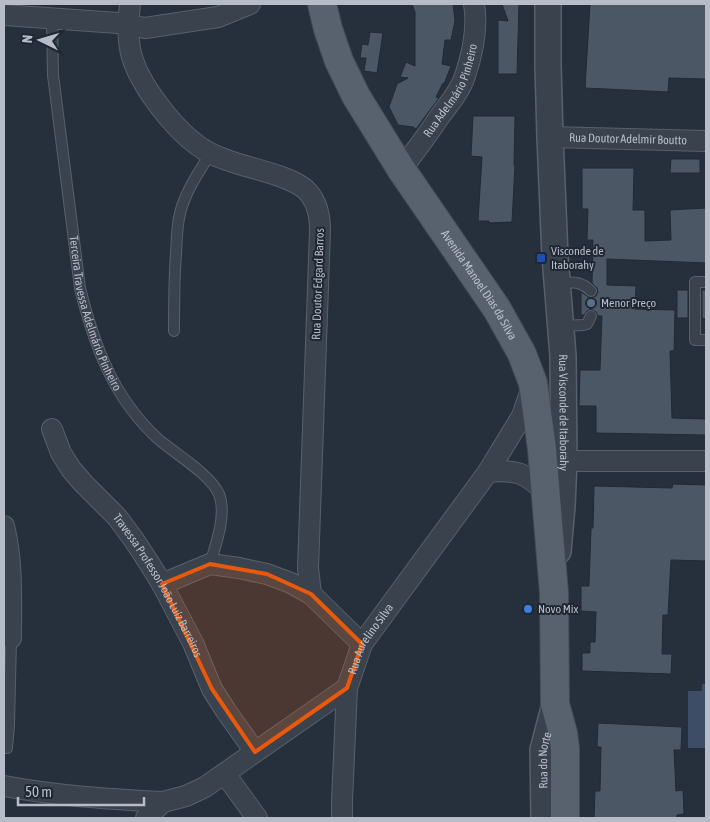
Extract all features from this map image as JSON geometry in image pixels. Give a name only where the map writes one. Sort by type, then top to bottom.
[{"type":"main road","name":"Avenida Manoel Dias da Silva","points":[[322,4],[333,45],[356,96],[401,169],[497,309],[522,354],[533,383],[542,449],[554,593]]},
{"type":"main road","name":"Rua Visconde de Itaborahy","points":[[554,593],[555,704],[565,749],[566,818]]},
{"type":"street","name":"Rua Doutor Edgard Barros","points":[[130,4],[129,42],[132,57],[148,90],[188,138],[210,154],[293,182],[304,188],[317,206],[320,230],[308,568],[311,594]]},
{"type":"street","points":[[4,15],[118,23],[145,28],[218,17],[250,4]]},
{"type":"street","name":"Rua Adelmário Pinheiro","points":[[401,169],[453,98],[464,78],[471,55],[475,30],[474,4]]},
{"type":"street","name":"Rua Visconde de Itaborahy","points":[[548,4],[550,137],[563,356],[564,461],[554,593]]},
{"type":"street","name":"Rua Doutor Adelmir Boutto","points":[[550,137],[706,141]]},
{"type":"street","name":"Rua Aurelino Silva","points":[[4,786],[85,798],[164,802],[186,796],[225,774],[347,688],[362,644],[488,472],[522,416],[533,383]]},
{"type":"street","name":"Travessa Professor João Luíz Barreiros","points":[[52,429],[61,453],[71,469],[117,517],[162,584],[193,643],[212,689],[255,752]]},
{"type":"street","points":[[579,461],[706,461]]},
{"type":"street","points":[[488,472],[504,470],[518,472],[527,476],[546,492]]},
{"type":"street","points":[[4,526],[9,547],[11,578],[11,638]]},
{"type":"street","points":[[162,584],[210,564],[267,574],[311,594],[362,644]]},
{"type":"street","points":[[342,818],[347,688]]},
{"type":"street","name":"Rua do Norte","points":[[544,818],[543,750],[555,704]]},
{"type":"street","points":[[225,774],[257,818]]},
{"type":"street","name":"Rua Aurelino Silva","points":[[146,818],[164,802]]},
{"type":"lane","name":"Terceira Travessa Adelmário Pinheiro","points":[[52,19],[53,75],[80,288],[88,320],[110,375],[132,411],[158,438],[212,483],[219,494],[221,521],[210,564]]},
{"type":"lane","points":[[174,331],[174,282],[180,215],[190,188],[210,154]]},
{"type":"lane","points":[[558,282],[579,283],[585,285],[591,291]]},
{"type":"lane","points":[[706,282],[695,282],[695,340],[706,340]]},
{"type":"lane","points":[[561,326],[587,324],[591,316]]},
{"type":"lane","points":[[4,748],[7,748],[9,725],[11,638]]},
{"type":"highlighted area","points":[[210,564],[267,574],[311,594],[362,644],[347,688],[255,752],[212,689],[162,584]]},
{"type":"water","points":[[702,684],[706,684],[706,748],[688,748],[688,691],[702,691]]},
{"type":"building","points":[[412,4],[453,4],[455,21],[451,40],[445,40],[442,64],[451,66],[444,84],[436,97],[439,98],[416,129],[398,125],[389,107],[397,84],[408,78],[400,77],[406,62],[415,66],[415,12]]},
{"type":"building","points":[[502,4],[519,4],[517,74],[498,74],[498,20],[508,21]]},
{"type":"building","points":[[590,4],[706,4],[706,79],[669,78],[668,92],[585,88]]},
{"type":"building","points":[[370,32],[383,33],[377,73],[364,71],[366,58],[360,58],[362,44],[368,45]]},
{"type":"building","points":[[473,116],[515,116],[512,222],[489,223],[489,221],[478,221],[482,157],[471,156]]},
{"type":"building","points":[[671,159],[700,159],[700,173],[670,173]]},
{"type":"building","points":[[582,168],[634,168],[633,210],[645,210],[645,241],[671,240],[670,210],[706,208],[706,263],[607,259],[607,285],[636,286],[635,309],[675,310],[674,351],[670,351],[672,418],[706,419],[706,435],[596,433],[596,406],[579,406],[580,370],[600,370],[602,316],[598,316],[591,309],[584,315],[581,315],[581,292],[590,298],[596,296],[598,292],[592,283],[593,240],[587,240],[588,209],[582,209]]},
{"type":"building","points":[[677,290],[688,290],[688,318],[677,318]]},
{"type":"building","points":[[702,290],[706,290],[706,319],[702,318]]},
{"type":"building","points":[[673,484],[706,485],[706,561],[671,560],[668,615],[663,615],[662,654],[672,654],[671,674],[582,671],[582,653],[590,653],[590,642],[595,642],[596,612],[581,611],[581,586],[589,586],[594,486],[672,488]]},
{"type":"building","points":[[598,723],[682,727],[681,750],[674,750],[676,791],[683,790],[684,814],[677,815],[677,818],[594,818],[595,791],[600,791],[601,747],[597,747]]},
{"type":"place","name":"Visconde de Itaborahy","points":[[541,258]]},
{"type":"place","name":"Menor Preço","points":[[591,303]]},
{"type":"place","name":"Novo Mix","points":[[528,609]]}]
